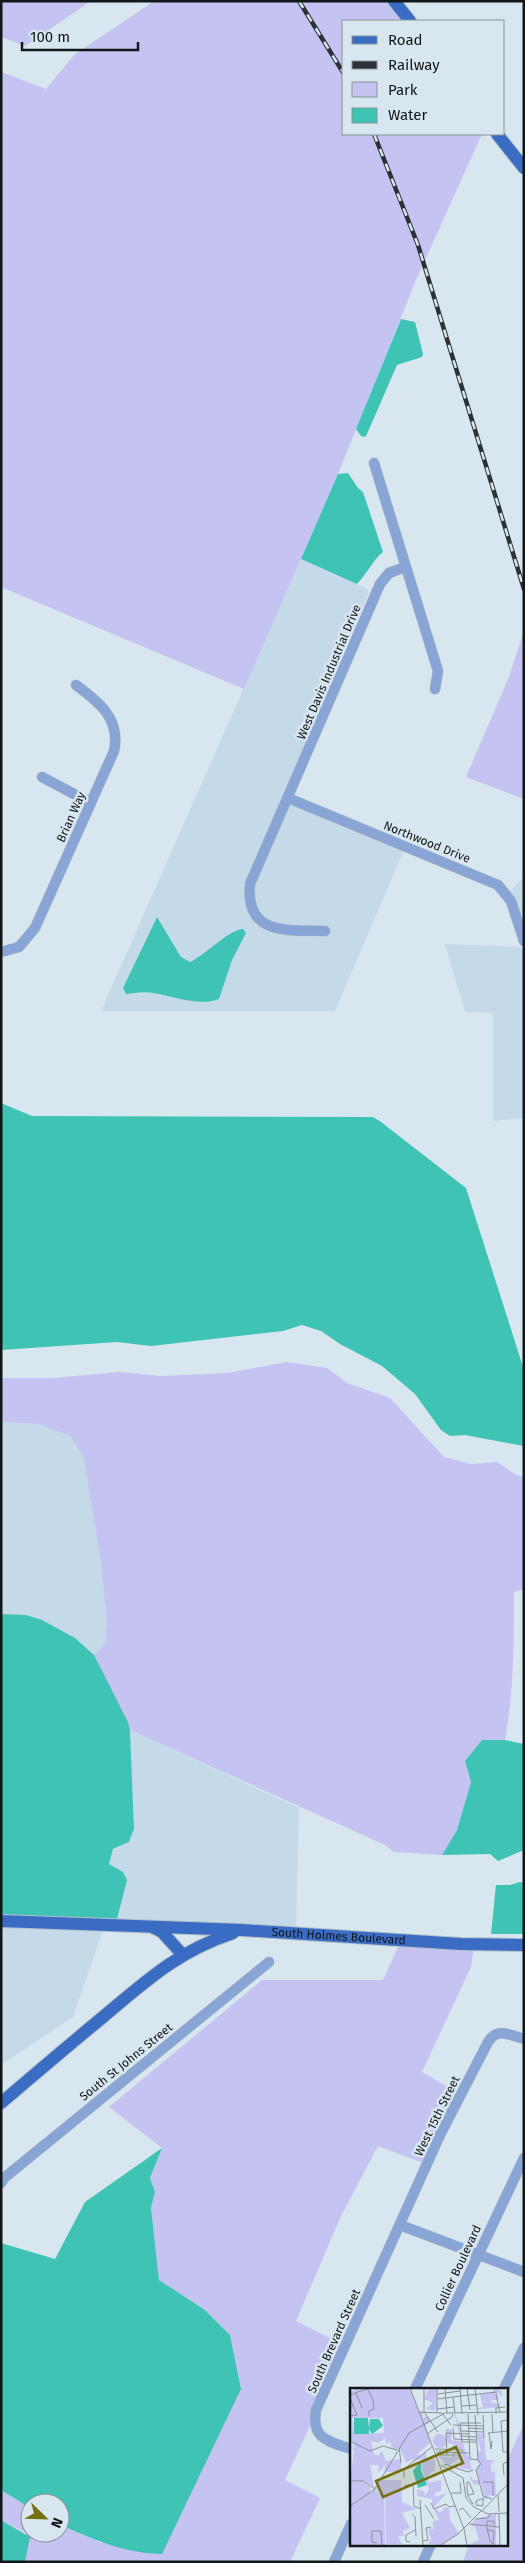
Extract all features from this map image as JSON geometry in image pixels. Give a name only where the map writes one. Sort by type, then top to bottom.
[{"type":"main road","points":[[394,1],[409,20]]},
{"type":"main road","points":[[498,135],[524,168]]},
{"type":"main road","name":"South Holmes Boulevard","points":[[1,1921],[242,1930],[462,1944],[524,1945]]},
{"type":"main road","points":[[152,1926],[162,1932],[182,1954]]},
{"type":"main road","points":[[1,2103],[152,1976],[182,1954],[207,1942],[242,1930]]},
{"type":"street","points":[[374,462],[438,671],[436,689]]},
{"type":"street","name":"West Davis Industrial Drive","points":[[325,931],[276,929],[262,922],[252,911],[249,896],[250,884],[380,584],[389,573],[405,567]]},
{"type":"street","name":"Brian Way","points":[[1,952],[19,947],[31,935],[114,751],[116,734],[111,718],[105,709],[76,685]]},
{"type":"street","points":[[42,777],[91,803]]},
{"type":"street","name":"Northwood Drive","points":[[288,798],[498,885],[511,901],[524,941]]},
{"type":"street","name":"South St Johns Street","points":[[2,2179],[269,1962]]},
{"type":"street","name":"West 15th Street","points":[[400,2225],[440,2135],[488,2042],[494,2034],[508,2034],[524,2039]]},
{"type":"street","name":"Collier Boulevard","points":[[415,2388],[524,2158]]},
{"type":"street","points":[[400,2225],[524,2272]]},
{"type":"street","name":"South Brevard Street","points":[[350,2449],[332,2443],[318,2434],[314,2423],[316,2410],[400,2225]]},
{"type":"street","points":[[504,2388],[524,2348]]},
{"type":"street","points":[[334,2562],[350,2526]]},
{"type":"street","points":[[423,2562],[430,2546]]},
{"type":"shaded area","points":[[301,559],[366,588],[369,593],[246,882],[244,895],[248,914],[259,925],[274,933],[330,935],[329,927],[276,925],[265,920],[256,910],[254,886],[290,803],[404,850],[335,1011],[101,1011]],"holes":[[[157,917],[181,957],[190,962],[233,933],[243,929],[246,932],[232,960],[218,999],[213,1002],[182,999],[152,993],[126,994],[123,991]]]},
{"type":"shaded area","points":[[524,877],[524,927],[510,891]]},
{"type":"shaded area","points":[[445,944],[521,947],[524,955],[524,1118],[493,1121],[493,1013],[465,1012]]},
{"type":"shaded area","points":[[1,1422],[38,1424],[70,1436],[85,1458],[100,1556],[107,1622],[105,1643],[94,1655],[75,1638],[42,1620],[26,1615],[1,1614]]},
{"type":"shaded area","points":[[130,1730],[299,1808],[296,1932],[116,1923],[123,1872],[108,1863],[113,1850],[129,1842],[134,1829]]},
{"type":"shaded area","points":[[1,1925],[103,1930],[73,2017],[1,2065]]},
{"type":"green space","points":[[1,1],[91,1],[25,46],[1,37]]},
{"type":"green space","points":[[154,1],[389,1],[404,20],[342,20],[342,135],[482,135],[416,280],[338,474],[244,689],[1,587],[1,72],[46,89],[74,55]]},
{"type":"green space","points":[[524,630],[524,799],[466,777],[509,677]]},
{"type":"green space","points":[[287,1362],[327,1368],[347,1383],[390,1398],[444,1457],[471,1464],[497,1462],[516,1475],[524,1477],[524,1589],[514,1592],[512,1685],[505,1740],[482,1740],[465,1761],[471,1782],[457,1830],[442,1855],[394,1852],[385,1845],[130,1730],[94,1655],[105,1643],[107,1622],[100,1556],[84,1458],[70,1436],[38,1424],[1,1422],[1,1378],[54,1378],[119,1372],[162,1376],[227,1373]]},
{"type":"green space","points":[[399,1945],[474,1948],[471,1967],[422,2072],[457,2092],[423,2163],[378,2146],[341,2216],[296,2321],[342,2344],[312,2408],[310,2426],[285,2480],[320,2498],[290,2562],[25,2562],[26,2543],[70,2543],[70,2529],[102,2543],[241,2389],[230,2335],[205,2310],[159,2280],[151,2208],[155,2192],[150,2178],[162,2148],[109,2107],[262,1980],[383,1980]]},
{"type":"green space","points":[[524,2424],[524,2562],[463,2562],[468,2546],[508,2546],[508,2458]]},
{"type":"green space","points":[[1,2490],[20,2502],[20,2530],[1,2520]]},
{"type":"water","points":[[401,319],[415,322],[423,354],[422,357],[397,365],[367,434],[365,437],[361,436],[356,429]]},
{"type":"water","points":[[348,473],[363,492],[383,552],[357,584],[301,559],[338,474]]},
{"type":"water","points":[[157,917],[181,957],[190,962],[231,933],[243,929],[246,933],[232,960],[219,999],[204,1002],[153,993],[126,994],[123,988]]},
{"type":"water","points":[[1,1103],[32,1116],[373,1117],[381,1122],[466,1188],[524,1370],[524,1446],[465,1435],[450,1436],[441,1430],[415,1394],[382,1366],[340,1344],[321,1331],[302,1325],[283,1331],[151,1346],[117,1342],[1,1350]]},
{"type":"water","points":[[1,1614],[26,1615],[42,1620],[75,1638],[94,1655],[128,1722],[130,1730],[134,1829],[129,1842],[113,1849],[109,1864],[123,1872],[127,1880],[116,1923],[1,1917]]},
{"type":"water","points":[[482,1740],[505,1740],[524,1744],[524,1850],[498,1861],[490,1854],[442,1855],[457,1830],[471,1782],[465,1761]]},
{"type":"water","points":[[520,1882],[524,1883],[524,1934],[491,1934],[496,1885],[510,1885]]},
{"type":"water","points":[[162,2148],[150,2178],[155,2192],[151,2208],[159,2280],[205,2310],[230,2335],[241,2389],[162,2554],[134,2551],[110,2545],[70,2529],[70,2493],[20,2493],[20,2502],[1,2490],[1,2243],[55,2259],[85,2202]]},
{"type":"water","points":[[1,2520],[20,2531],[20,2543],[29,2543],[25,2562],[1,2562]]},
{"type":"railway","points":[[299,1],[342,71]]},
{"type":"railway","points":[[374,135],[418,245],[524,589]]}]
